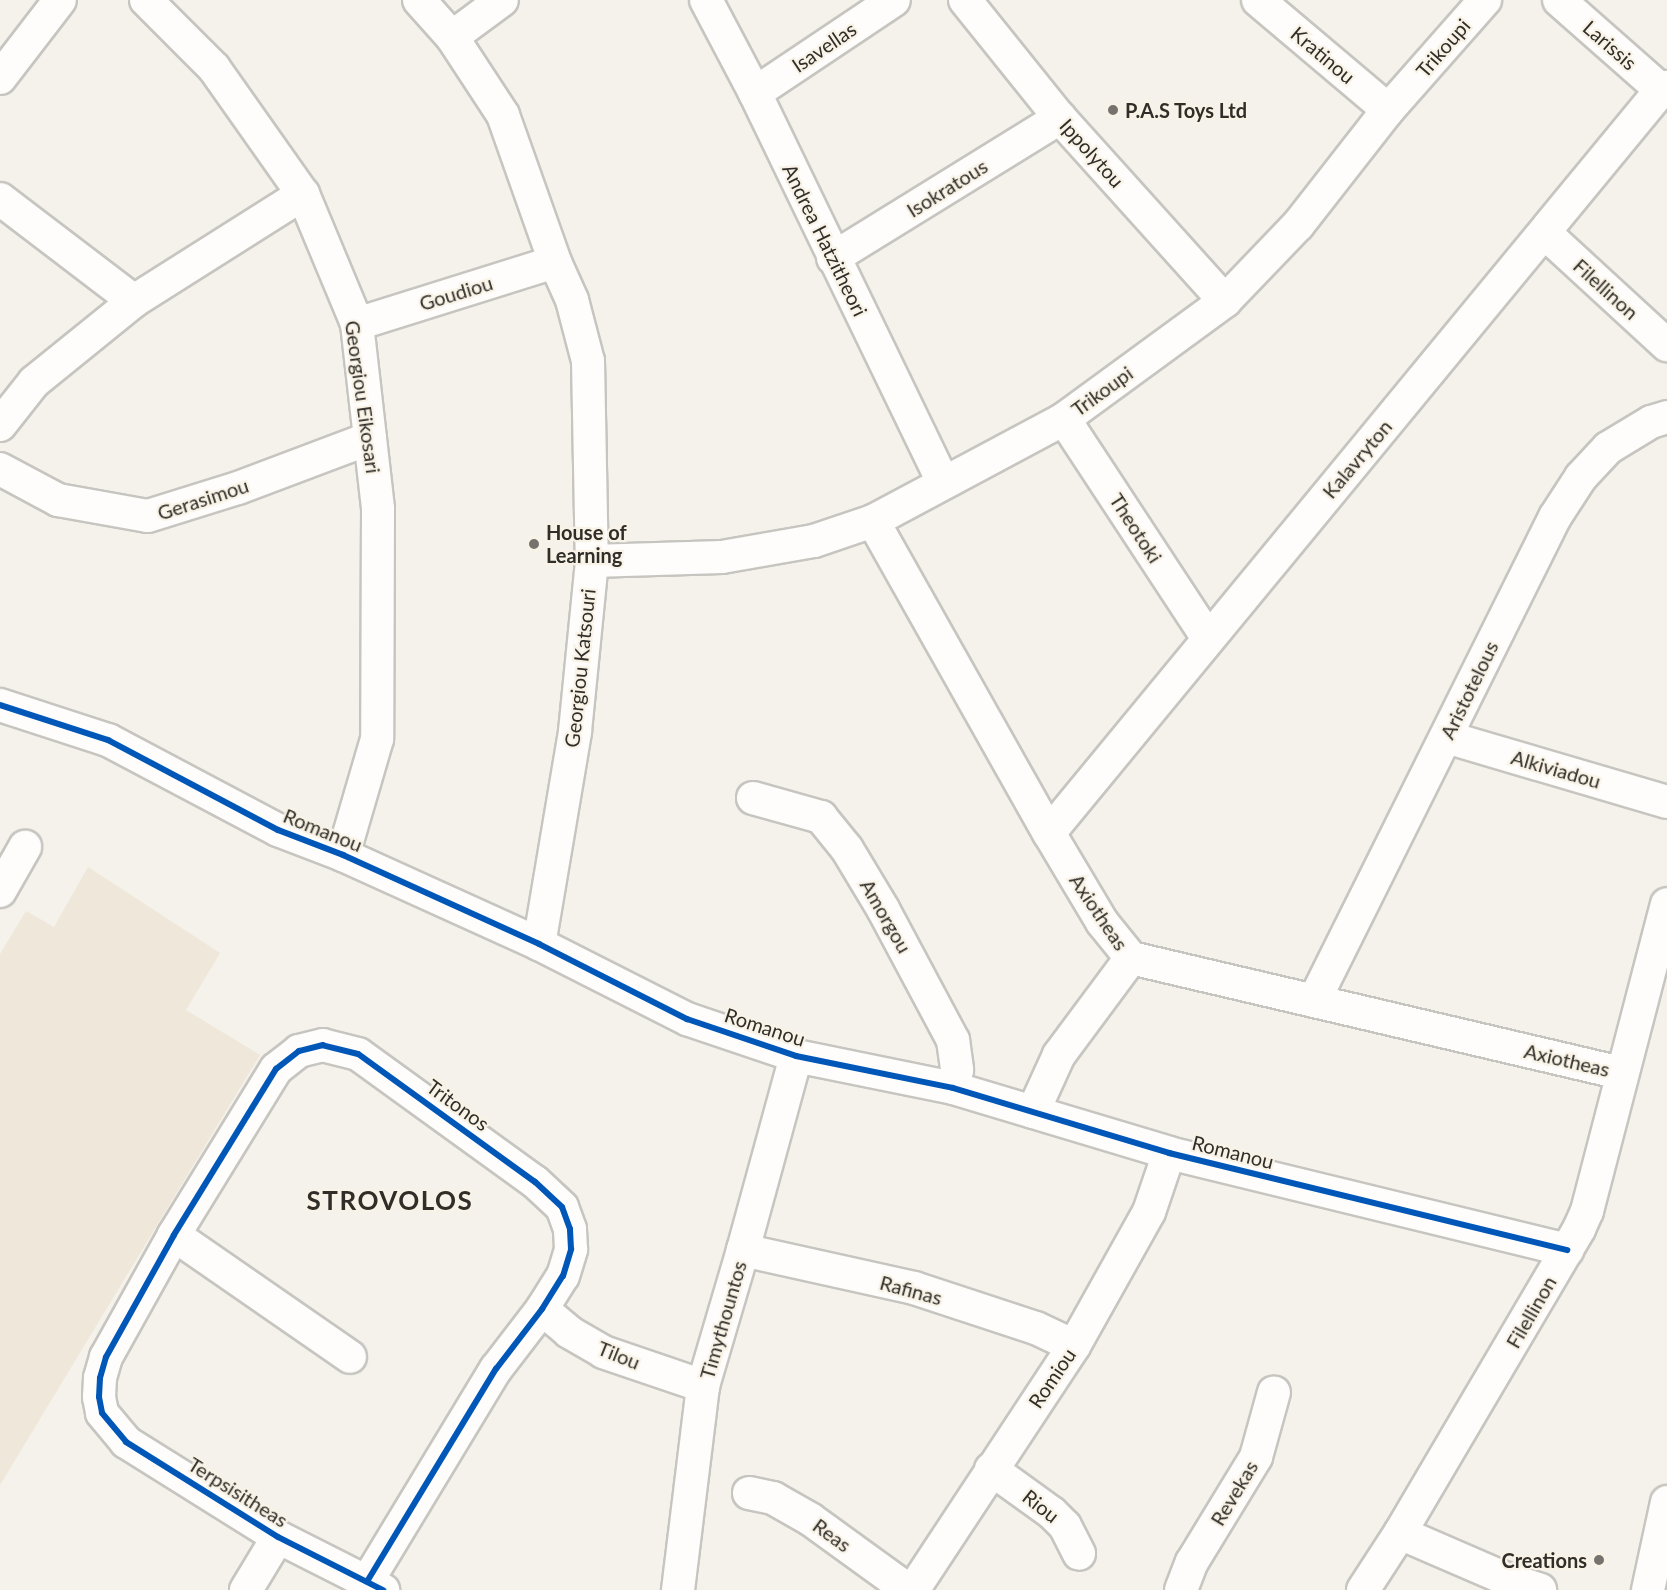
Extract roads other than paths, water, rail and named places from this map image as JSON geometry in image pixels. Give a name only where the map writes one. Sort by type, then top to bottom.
[{"type":"street","points":[[0,78],[60,0]]},
{"type":"street","name":"Georgiou Eikosari","points":[[146,0],[214,68],[303,194],[357,324],[378,509],[377,739],[343,855]]},
{"type":"street","name":"Georgiou Katsouri","points":[[419,0],[452,37],[503,115],[555,262],[572,300],[588,362],[592,561],[575,732],[539,944]]},
{"type":"street","points":[[452,37],[502,0]]},
{"type":"street","name":"Andrea Hatzitheori","points":[[706,0],[755,93],[943,482]]},
{"type":"street","name":"Isavellas","points":[[755,93],[894,0]]},
{"type":"street","name":"Ippolytou","points":[[965,0],[1060,118],[1225,301]]},
{"type":"street","name":"Kratinou","points":[[1258,0],[1388,110]]},
{"type":"street","name":"Trikoupi","points":[[592,561],[722,557],[814,541],[873,521],[1064,418],[1225,301],[1298,225],[1388,110],[1485,0]]},
{"type":"street","name":"Larissis","points":[[1559,0],[1664,88]]},
{"type":"street","name":"Kalavryton","points":[[1049,833],[1664,88]]},
{"type":"street","name":"Isokratous","points":[[833,258],[1060,118]]},
{"type":"street","points":[[0,425],[34,382],[134,301],[303,194]]},
{"type":"street","points":[[0,198],[134,301]]},
{"type":"street","name":"Filellinon","points":[[1545,233],[1667,345]]},
{"type":"street","name":"Goudiou","points":[[357,324],[555,262]]},
{"type":"street","name":"Aristotelous","points":[[1314,1001],[1555,517],[1581,477],[1608,448],[1651,422],[1667,417]]},
{"type":"street","name":"Theotoki","points":[[1064,418],[1208,638]]},
{"type":"street","name":"Gerasimou","points":[[0,469],[58,500],[148,516],[238,488],[370,438]]},
{"type":"street","name":"Axiotheas","points":[[873,521],[1049,833],[1102,922],[1131,958],[1621,1073]]},
{"type":"street","name":"Romanou","points":[[0,705],[108,740],[278,830],[343,855],[539,944],[687,1019],[796,1056],[953,1088],[1169,1153],[1567,1250]]},
{"type":"street","name":"Alkiviadou","points":[[1446,737],[1667,802]]},
{"type":"street","name":"Amorgou","points":[[753,798],[821,818],[847,849],[883,909],[952,1040],[957,1070],[953,1088]]},
{"type":"street","points":[[0,891],[25,847]]},
{"type":"street","name":"Filellinon","points":[[1363,1590],[1400,1533],[1567,1250],[1587,1211],[1621,1073],[1667,904]]},
{"type":"street","points":[[1034,1112],[1059,1056],[1131,958]]},
{"type":"street","name":"Tritonos","points":[[99,1397],[100,1378],[106,1357],[174,1235],[276,1069],[287,1058],[310,1047],[323,1045],[340,1047],[358,1054],[535,1182],[562,1208],[570,1229],[571,1249],[563,1276],[542,1309],[496,1369],[375,1585]]},
{"type":"street","name":"Timythountos","points":[[678,1590],[703,1386],[796,1056]]},
{"type":"street","name":"Romiou","points":[[913,1590],[991,1468],[1074,1346],[1149,1212],[1169,1153]]},
{"type":"street","points":[[174,1235],[350,1357]]},
{"type":"street","name":"Rafinas","points":[[743,1250],[914,1288],[1036,1328],[1074,1346]]},
{"type":"street","name":"Tilou","points":[[542,1309],[569,1332],[603,1352],[703,1386]]},
{"type":"street","name":"Revekas","points":[[1182,1590],[1192,1562],[1256,1457],[1274,1392]]},
{"type":"street","name":"Terpsisitheas","points":[[99,1397],[102,1413],[126,1442],[278,1537],[375,1585]]},
{"type":"street","name":"Riou","points":[[991,1468],[1052,1513],[1065,1526],[1079,1554]]},
{"type":"street","name":"Reas","points":[[749,1492],[773,1498],[810,1519],[908,1590]]},
{"type":"street","points":[[1648,1590],[1667,1502]]},
{"type":"street","points":[[1400,1533],[1503,1578],[1540,1590]]},
{"type":"street","points":[[246,1590],[278,1537]]},
{"type":"place","name":"P.A.S Toys Ltd","points":[[1113,110]]},
{"type":"place","name":"House of Learning","points":[[534,544]]},
{"type":"place","name":"Creations","points":[[1599,1560]]},
{"type":"district","name":"STROVOLOS","points":[[390,1201]]}]
